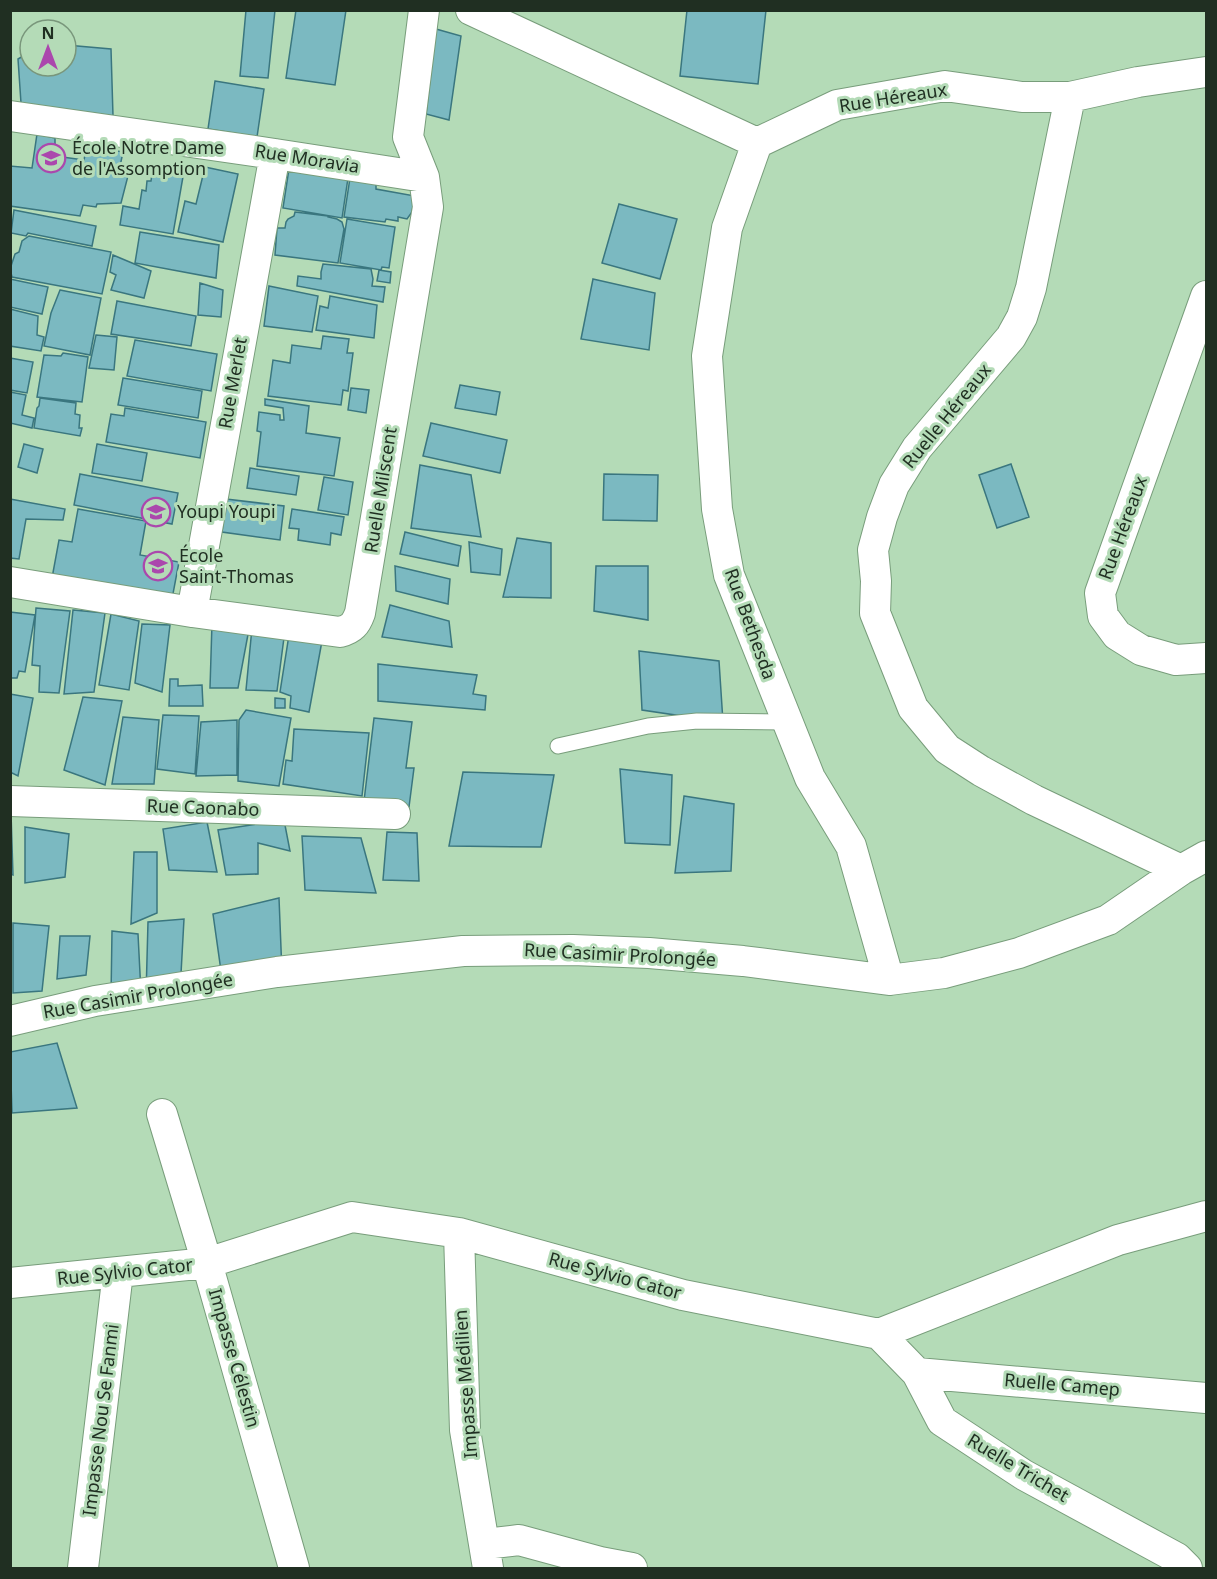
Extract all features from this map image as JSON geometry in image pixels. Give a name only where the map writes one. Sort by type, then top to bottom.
[{"type":"street","name":"Ruelle Milscent","points":[[10,582],[192,612],[340,632],[349,630],[356,622],[360,613],[428,207],[424,177],[408,137],[424,10]]},
{"type":"street","points":[[471,10],[757,144]]},
{"type":"street","name":"Rue Héreaux","points":[[757,144],[837,105],[945,86],[1022,96],[1071,97],[1138,81],[1206,72]]},
{"type":"street","name":"Ruelle Héreaux","points":[[1071,97],[1031,288],[1022,317],[1011,337],[917,448],[894,485],[873,550],[876,581],[875,613],[913,708],[947,749],[981,771],[1035,800],[1194,863]]},
{"type":"street","name":"Rue Moravia","points":[[10,116],[424,177]]},
{"type":"street","name":"Rue Bethesda","points":[[757,144],[727,228],[707,356],[717,508],[729,575],[810,778],[851,846],[889,980]]},
{"type":"street","name":"Rue Merlet","points":[[192,612],[275,154]]},
{"type":"street","name":"Rue Héreaux","points":[[1206,296],[1100,593],[1103,616],[1117,635],[1141,650],[1176,660],[1206,658]]},
{"type":"street","name":"Rue Caonabo","points":[[10,801],[395,814]]},
{"type":"street","name":"Rue Casimir Prolongée","points":[[10,1021],[95,1001],[277,972],[463,951],[573,950],[649,953],[743,961],[889,980],[944,973],[1019,953],[1108,920],[1194,863]]},
{"type":"street","name":"Impasse Célestin","points":[[162,1114],[294,1569]]},
{"type":"street","points":[[879,1334],[1118,1240],[1206,1216]]},
{"type":"street","name":"Rue Sylvio Cator","points":[[10,1283],[207,1263],[352,1217],[459,1233],[683,1295],[879,1334]]},
{"type":"street","name":"Impasse Médilien","points":[[459,1233],[465,1430],[486,1556]]},
{"type":"street","name":"Impasse Nou Se Fanmi","points":[[83,1569],[118,1272]]},
{"type":"street","name":"Ruelle Trichet","points":[[879,1334],[917,1373],[942,1421],[1024,1475],[1177,1558],[1187,1569]]},
{"type":"street","name":"Ruelle Camep","points":[[917,1373],[1206,1398]]},
{"type":"street","points":[[486,1556],[519,1540],[632,1569]]},
{"type":"lane","points":[[558,746],[648,726],[697,721],[786,722]]},
{"type":"building","points":[[246,10],[275,10],[268,78],[240,76]]},
{"type":"building","points":[[296,10],[346,10],[335,85],[286,78]]},
{"type":"building","points":[[687,10],[766,10],[758,84],[680,76]]},
{"type":"building","points":[[436,29],[461,36],[449,120],[426,114]]},
{"type":"building","points":[[78,46],[111,49],[113,116],[21,103],[19,78],[78,78]]},
{"type":"building","points":[[215,81],[264,89],[257,137],[208,129]]},
{"type":"building","points":[[37,134],[55,138],[55,156],[84,160],[87,145],[123,152],[119,171],[129,172],[121,203],[97,204],[96,207],[83,205],[80,216],[10,206],[10,166],[32,168]]},
{"type":"building","points":[[153,166],[184,171],[173,234],[120,225],[123,206],[139,209],[142,190],[146,191],[147,181],[151,181]]},
{"type":"building","points":[[205,167],[238,174],[223,242],[178,232],[185,201],[196,204]]},
{"type":"building","points":[[289,169],[348,178],[342,218],[283,208]]},
{"type":"building","points":[[350,178],[376,182],[376,189],[415,196],[412,212],[407,219],[398,217],[398,221],[386,219],[385,222],[344,217]]},
{"type":"building","points":[[619,204],[677,219],[660,279],[602,263]]},
{"type":"building","points":[[14,210],[96,226],[92,246],[28,233],[26,236],[11,233]]},
{"type":"building","points":[[295,212],[328,216],[342,222],[344,229],[338,263],[275,255],[277,228],[285,228],[286,222],[294,216]]},
{"type":"building","points":[[347,219],[395,227],[389,268],[382,267],[381,270],[340,263]]},
{"type":"building","points":[[140,232],[219,245],[216,278],[135,263]]},
{"type":"building","points":[[29,236],[111,252],[102,294],[12,277],[10,269],[15,254],[19,252],[22,241]]},
{"type":"building","points":[[113,255],[151,271],[144,298],[111,290],[116,275],[110,272]]},
{"type":"building","points":[[323,264],[371,269],[372,286],[385,287],[383,302],[297,286],[298,276],[321,279]]},
{"type":"building","points":[[379,270],[391,272],[390,283],[377,281]]},
{"type":"building","points":[[10,279],[48,287],[42,314],[10,307]]},
{"type":"building","points":[[593,279],[655,293],[649,350],[581,339]]},
{"type":"building","points":[[200,283],[223,290],[221,317],[198,315]]},
{"type":"building","points":[[269,286],[318,296],[312,332],[264,326]]},
{"type":"building","points":[[60,290],[101,298],[90,355],[44,346],[51,313]]},
{"type":"building","points":[[330,296],[377,305],[374,338],[316,330],[320,306],[328,308]]},
{"type":"building","points":[[117,301],[196,316],[191,346],[111,334]]},
{"type":"building","points":[[10,309],[38,316],[37,335],[44,337],[41,351],[10,346]]},
{"type":"building","points":[[96,335],[117,337],[114,370],[89,368]]},
{"type":"building","points":[[323,336],[349,339],[347,353],[353,353],[348,391],[343,390],[341,405],[268,396],[273,360],[290,363],[292,345],[321,349]]},
{"type":"building","points":[[135,340],[217,354],[211,391],[127,376]]},
{"type":"building","points":[[63,353],[88,357],[82,402],[37,397],[44,355],[61,356]]},
{"type":"building","points":[[10,358],[33,362],[27,393],[10,390]]},
{"type":"building","points":[[123,378],[202,391],[198,418],[118,405]]},
{"type":"building","points":[[460,385],[500,392],[496,415],[455,408]]},
{"type":"building","points":[[351,388],[369,390],[366,413],[348,410]]},
{"type":"building","points":[[10,392],[26,395],[22,415],[34,418],[32,428],[10,423]]},
{"type":"building","points":[[40,398],[76,403],[75,414],[80,415],[79,428],[82,428],[80,436],[34,428]]},
{"type":"building","points":[[265,399],[309,406],[306,433],[340,438],[334,476],[257,466],[261,432],[257,431],[259,412],[280,415],[280,420],[284,420],[283,408],[265,405]]},
{"type":"building","points":[[125,408],[206,422],[200,458],[106,442],[111,414],[124,416]]},
{"type":"building","points":[[431,423],[507,440],[500,473],[423,456]]},
{"type":"building","points":[[24,444],[43,449],[37,473],[18,467]]},
{"type":"building","points":[[97,444],[147,453],[142,481],[92,473]]},
{"type":"building","points":[[1011,464],[1029,517],[997,528],[979,475]]},
{"type":"building","points":[[420,465],[471,475],[481,537],[411,528]]},
{"type":"building","points":[[250,468],[299,476],[296,495],[247,488]]},
{"type":"building","points":[[80,474],[178,493],[172,524],[74,505]]},
{"type":"building","points":[[604,474],[658,475],[657,521],[603,520]]},
{"type":"building","points":[[324,477],[353,482],[348,515],[318,510]]},
{"type":"building","points":[[10,499],[65,509],[63,520],[26,519],[19,559],[10,558]]},
{"type":"building","points":[[226,499],[284,506],[280,540],[222,532]]},
{"type":"building","points":[[78,509],[146,521],[140,555],[179,562],[172,599],[52,578],[59,540],[72,542]]},
{"type":"building","points":[[292,509],[344,517],[341,535],[331,533],[330,545],[298,540],[299,529],[289,528]]},
{"type":"building","points":[[405,532],[461,546],[458,566],[400,554]]},
{"type":"building","points":[[517,538],[551,543],[551,598],[503,597]]},
{"type":"building","points":[[469,542],[502,549],[500,575],[471,572]]},
{"type":"building","points":[[395,566],[450,579],[448,604],[396,591]]},
{"type":"building","points":[[596,566],[648,566],[648,620],[594,611]]},
{"type":"building","points":[[390,605],[449,621],[452,647],[382,637]]},
{"type":"building","points":[[36,608],[70,611],[59,693],[39,692],[40,666],[32,665]]},
{"type":"building","points":[[73,610],[105,613],[94,692],[64,694]]},
{"type":"building","points":[[10,612],[35,615],[25,672],[19,671],[17,678],[10,678]]},
{"type":"building","points":[[111,614],[139,621],[129,690],[99,685]]},
{"type":"building","points":[[212,623],[249,629],[238,688],[210,688]]},
{"type":"building","points":[[142,624],[170,625],[162,692],[135,683]]},
{"type":"building","points":[[252,628],[285,630],[277,691],[246,690]]},
{"type":"building","points":[[289,635],[322,641],[309,712],[290,708],[291,696],[280,692]]},
{"type":"building","points":[[639,651],[719,661],[723,722],[642,710]]},
{"type":"building","points":[[378,664],[477,675],[473,694],[486,696],[485,710],[378,701]]},
{"type":"building","points":[[170,679],[178,679],[178,686],[202,685],[203,706],[169,706]]},
{"type":"building","points":[[10,694],[33,698],[18,776],[10,772]]},
{"type":"building","points":[[83,697],[122,701],[105,785],[64,770]]},
{"type":"building","points":[[275,698],[285,699],[285,708],[275,708]]},
{"type":"building","points":[[246,710],[291,718],[279,786],[238,781],[239,720]]},
{"type":"building","points":[[163,715],[199,716],[195,774],[157,769]]},
{"type":"building","points":[[123,717],[159,720],[154,784],[112,784]]},
{"type":"building","points":[[374,718],[412,722],[406,768],[414,768],[409,807],[364,801]]},
{"type":"building","points":[[237,720],[237,775],[196,776],[201,722]]},
{"type":"building","points":[[294,729],[369,733],[362,796],[283,784],[286,760],[292,761]]},
{"type":"building","points":[[620,769],[672,775],[670,845],[625,843]]},
{"type":"building","points":[[463,772],[554,775],[541,847],[449,846]]},
{"type":"building","points":[[684,796],[734,804],[731,871],[675,873]]},
{"type":"building","points":[[11,813],[13,875],[10,874]]},
{"type":"building","points":[[284,820],[290,851],[258,843],[258,874],[226,875],[218,830]]},
{"type":"building","points":[[207,822],[217,872],[169,870],[163,829]]},
{"type":"building","points":[[25,827],[69,834],[65,877],[25,883]]},
{"type":"building","points":[[387,832],[417,833],[419,881],[383,880]]},
{"type":"building","points":[[302,836],[361,838],[376,893],[305,890]]},
{"type":"building","points":[[134,852],[157,852],[157,913],[131,924]]},
{"type":"building","points":[[279,898],[282,973],[223,985],[213,914]]},
{"type":"building","points":[[184,919],[180,992],[146,996],[148,922]]},
{"type":"building","points":[[13,923],[49,926],[42,991],[13,993]]},
{"type":"building","points":[[112,931],[138,934],[141,993],[111,997]]},
{"type":"building","points":[[60,936],[90,936],[86,975],[57,979]]},
{"type":"building","points":[[57,1043],[77,1108],[12,1113],[10,1052]]},
{"type":"place","name":"École Notre Dame de l'Assomption","points":[[51,158]]},
{"type":"place","name":"Youpi Youpi","points":[[156,512]]},
{"type":"place","name":"École Saint-Thomas","points":[[158,566]]}]
